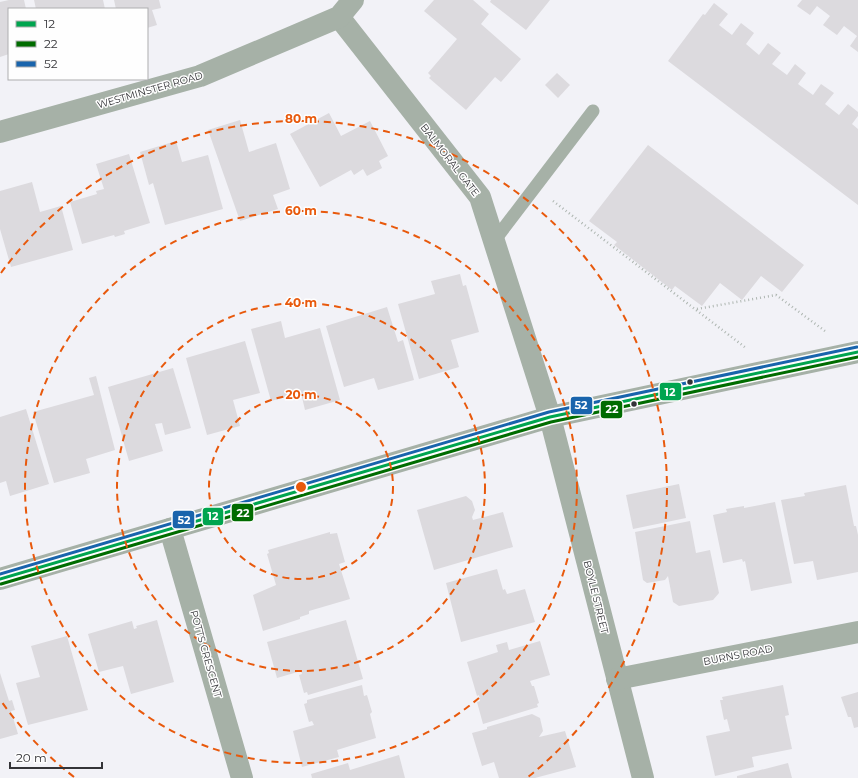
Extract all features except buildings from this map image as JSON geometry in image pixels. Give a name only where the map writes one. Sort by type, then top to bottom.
[{"type":"street","points":[[339,16],[353,0]]},
{"type":"street","name":"WESTMINSTER ROAD","points":[[0,132],[200,76],[339,16]]},
{"type":"street","name":"BALMORAL GATE","points":[[339,16],[480,197],[550,417]]},
{"type":"street","points":[[0,579],[550,417],[856,352]]},
{"type":"street","name":"BOYLE STREET","points":[[550,417],[643,778]]},
{"type":"street","name":"POTTS CRESCENT","points":[[170,529],[242,778]]},
{"type":"street","name":"BURNS ROAD","points":[[617,679],[858,632]]},
{"type":"lane","points":[[494,240],[593,111]]},
{"type":"path","points":[[535,187],[775,370]]},
{"type":"path","points":[[696,310],[776,295],[856,352]]},
{"type":"transit line","name":"52","points":[[0,574],[549,412],[857,347]]},
{"type":"transit line","name":"12","points":[[0,579],[550,417],[858,352]]},
{"type":"transit line","name":"22","points":[[1,584],[551,422],[858,357]]}]
